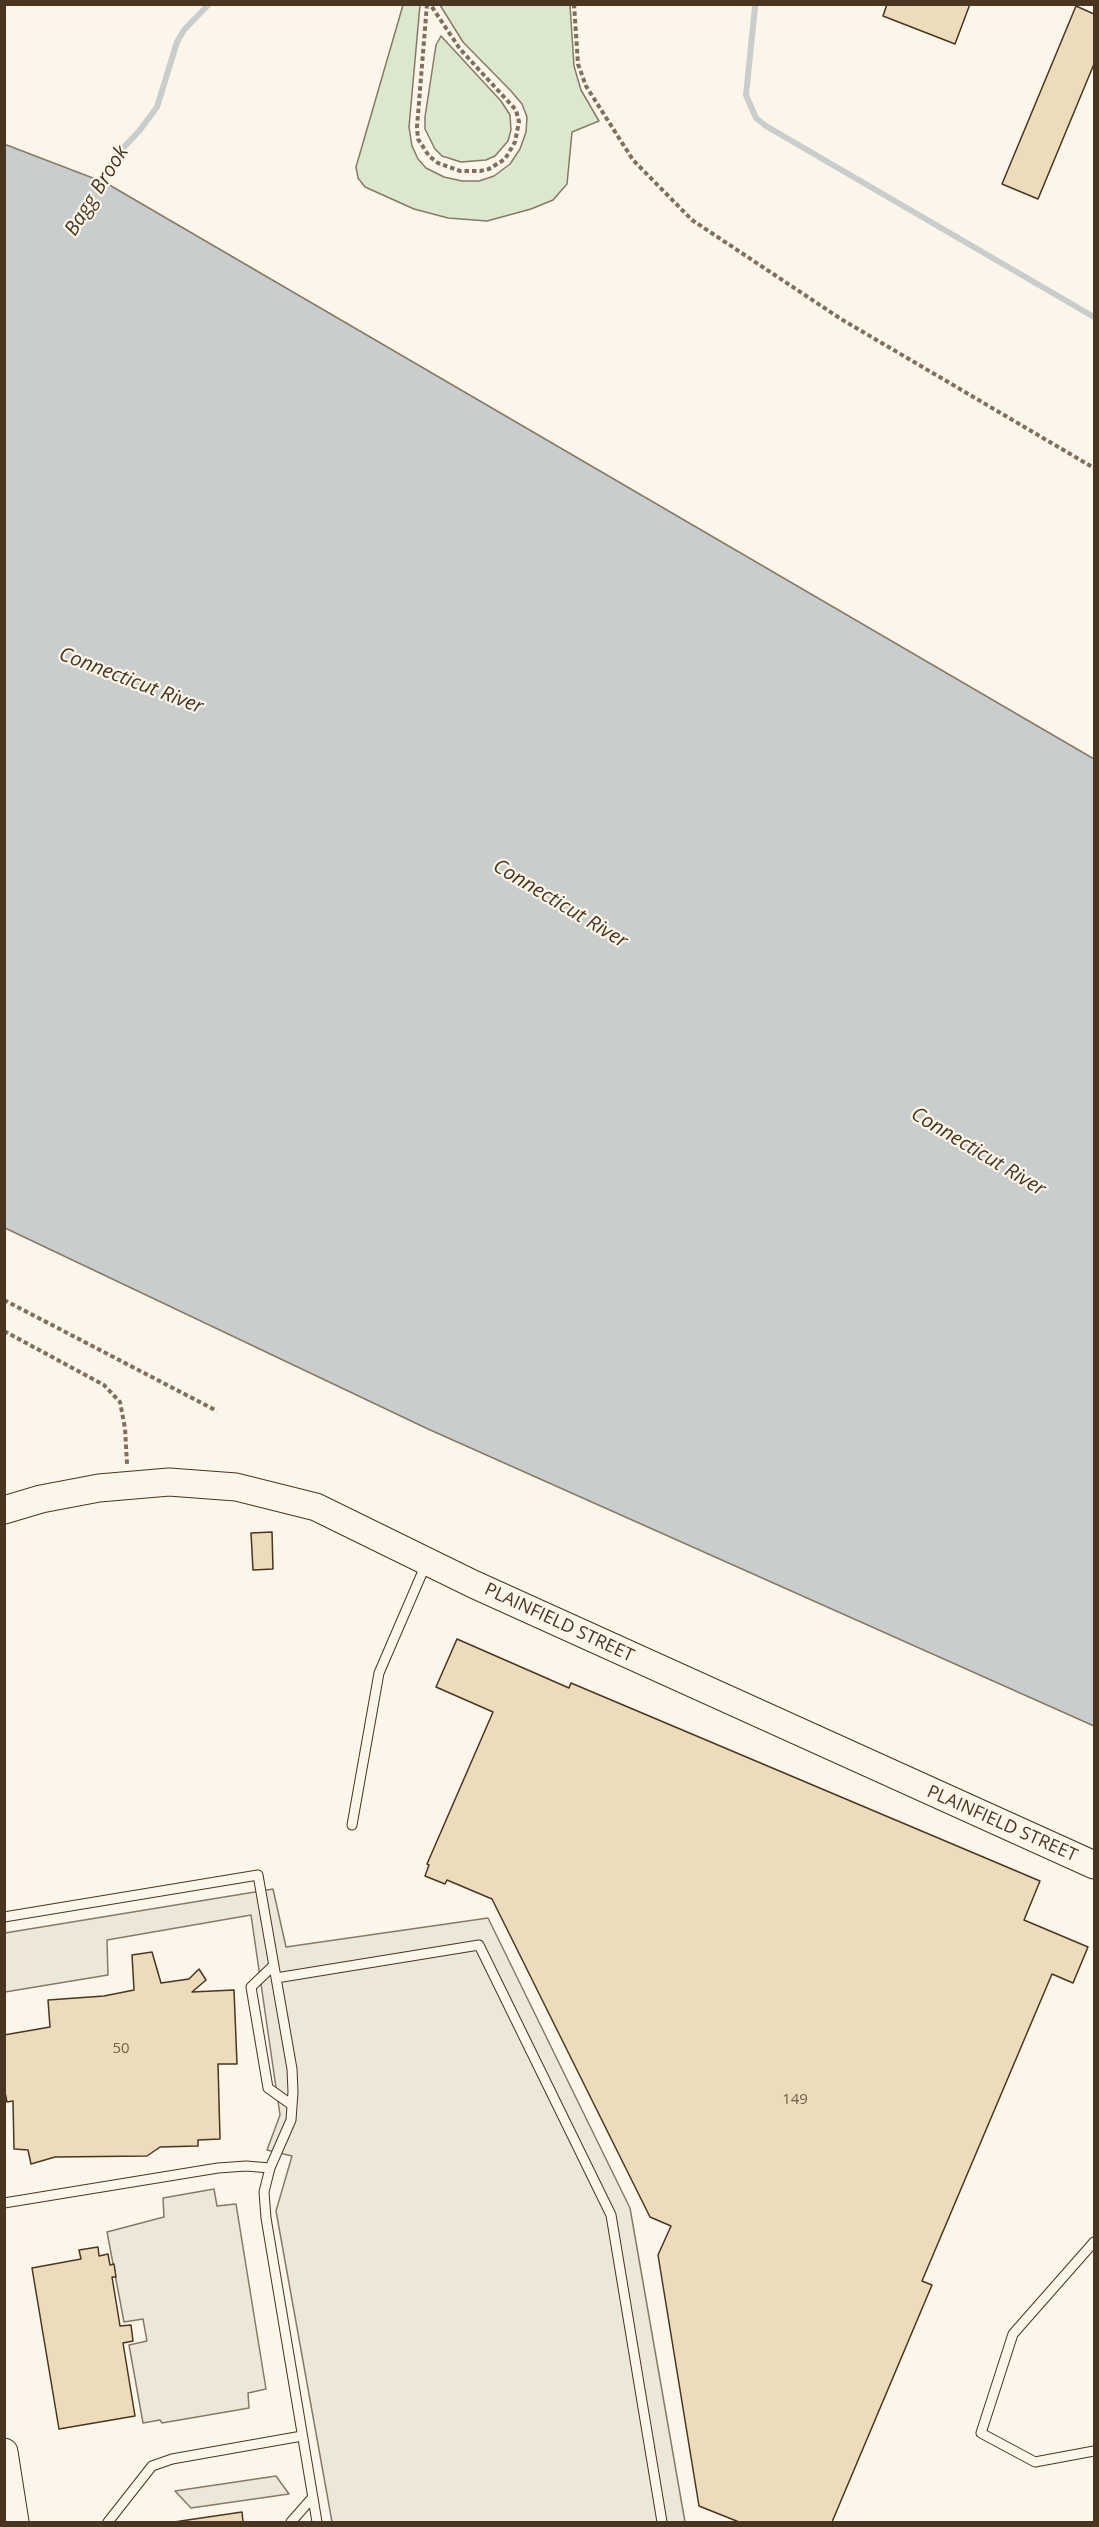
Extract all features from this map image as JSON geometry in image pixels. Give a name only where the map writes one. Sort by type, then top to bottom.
[{"type":"street","name":"PLAINFIELD STREET","points":[[4,1510],[41,1499],[169,1482],[236,1486],[316,1507],[427,1562],[801,1734],[1095,1865]]},
{"type":"street","points":[[4,2452],[15,2523]]},
{"type":"lane","points":[[352,1825],[379,1673],[427,1562]]},
{"type":"lane","points":[[4,1917],[258,1875],[292,2069],[291,2120],[270,2168],[264,2192],[266,2218],[317,2523]]},
{"type":"lane","points":[[276,1978],[479,1945],[611,2215],[662,2523]]},
{"type":"lane","points":[[274,1965],[251,1987],[268,2088],[292,2105]]},
{"type":"lane","points":[[4,2203],[218,2168],[246,2166],[270,2168]]},
{"type":"lane","points":[[1095,2242],[1013,2334],[981,2433],[1035,2462],[1095,2451]]},
{"type":"lane","points":[[108,2523],[152,2466],[172,2459],[302,2436]]},
{"type":"lane","points":[[291,2523],[313,2497]]},
{"type":"path","points":[[428,4],[460,49],[516,110],[519,122],[515,142],[505,159],[489,169],[460,171],[438,163],[429,156],[418,139],[417,128],[428,4]]},
{"type":"path","points":[[574,4],[578,64],[586,86],[633,160],[692,220],[841,319],[1095,468]]},
{"type":"path","points":[[4,1300],[217,1411]]},
{"type":"path","points":[[4,1330],[104,1384],[120,1402],[125,1428],[127,1486]]},
{"type":"green space","points":[[403,5],[420,5],[409,127],[412,146],[418,159],[426,168],[444,177],[462,181],[479,181],[494,176],[510,164],[520,149],[526,132],[527,117],[522,104],[511,91],[463,42],[440,5],[570,5],[574,66],[581,90],[599,121],[572,132],[567,184],[553,200],[531,209],[487,221],[448,218],[414,209],[365,187],[358,178],[356,167]]},
{"type":"green space","points":[[441,36],[501,101],[510,115],[511,130],[508,141],[495,156],[486,160],[461,162],[442,156],[435,149],[425,129],[436,45]]},
{"type":"shaded area","points":[[273,1889],[286,1947],[488,1918],[630,2208],[685,2522],[332,2522],[276,2211],[292,2156],[267,2150],[280,2115],[251,1915],[107,1940],[108,1975],[5,1992],[5,1933]]},
{"type":"shaded area","points":[[214,2189],[217,2206],[236,2204],[266,2389],[248,2393],[249,2408],[162,2423],[160,2420],[143,2423],[129,2345],[147,2341],[143,2319],[124,2322],[107,2232],[164,2217],[163,2198]]},
{"type":"shaded area","points":[[276,2476],[289,2494],[191,2508],[175,2491]]},
{"type":"water","name":"Connecticut River","points":[[4,144],[106,183],[1094,759],[1094,1726],[428,1429],[5,1228]]},
{"type":"building","points":[[887,4],[970,4],[955,44],[883,16]]},
{"type":"building","points":[[1076,6],[1094,14],[1094,64],[1038,199],[1002,184]]},
{"type":"building","points":[[272,1532],[273,1569],[253,1570],[251,1533]]},
{"type":"building","points":[[457,1639],[569,1688],[571,1683],[1040,1881],[1024,1920],[1088,1947],[1073,1983],[1052,1974],[922,2281],[932,2285],[832,2522],[739,2522],[699,2506],[658,2255],[671,2226],[650,2217],[492,1899],[447,1880],[445,1884],[425,1876],[429,1865],[427,1864],[493,1712],[436,1687]]},
{"type":"building","points":[[152,1952],[161,1983],[189,1979],[199,1969],[206,1980],[192,1992],[234,1990],[237,2064],[218,2064],[220,2139],[198,2140],[198,2146],[160,2147],[147,2156],[55,2157],[31,2164],[28,2150],[14,2149],[13,2101],[7,2102],[4,2088],[4,2035],[50,2027],[48,2000],[104,1996],[134,1990],[132,1955]]},
{"type":"building","points":[[98,2247],[99,2256],[108,2254],[110,2265],[114,2264],[116,2277],[112,2277],[120,2326],[131,2325],[133,2341],[123,2343],[135,2416],[59,2429],[32,2268],[81,2259],[79,2250]]},
{"type":"building","points":[[242,2512],[243,2522],[174,2522]]},
{"type":"waterway","name":"Bagg Brook","points":[[97,188],[114,158],[140,130],[157,107],[177,42],[184,30],[209,4]]},
{"type":"waterway","points":[[755,7],[746,95],[756,118],[766,126],[1094,317]]}]
